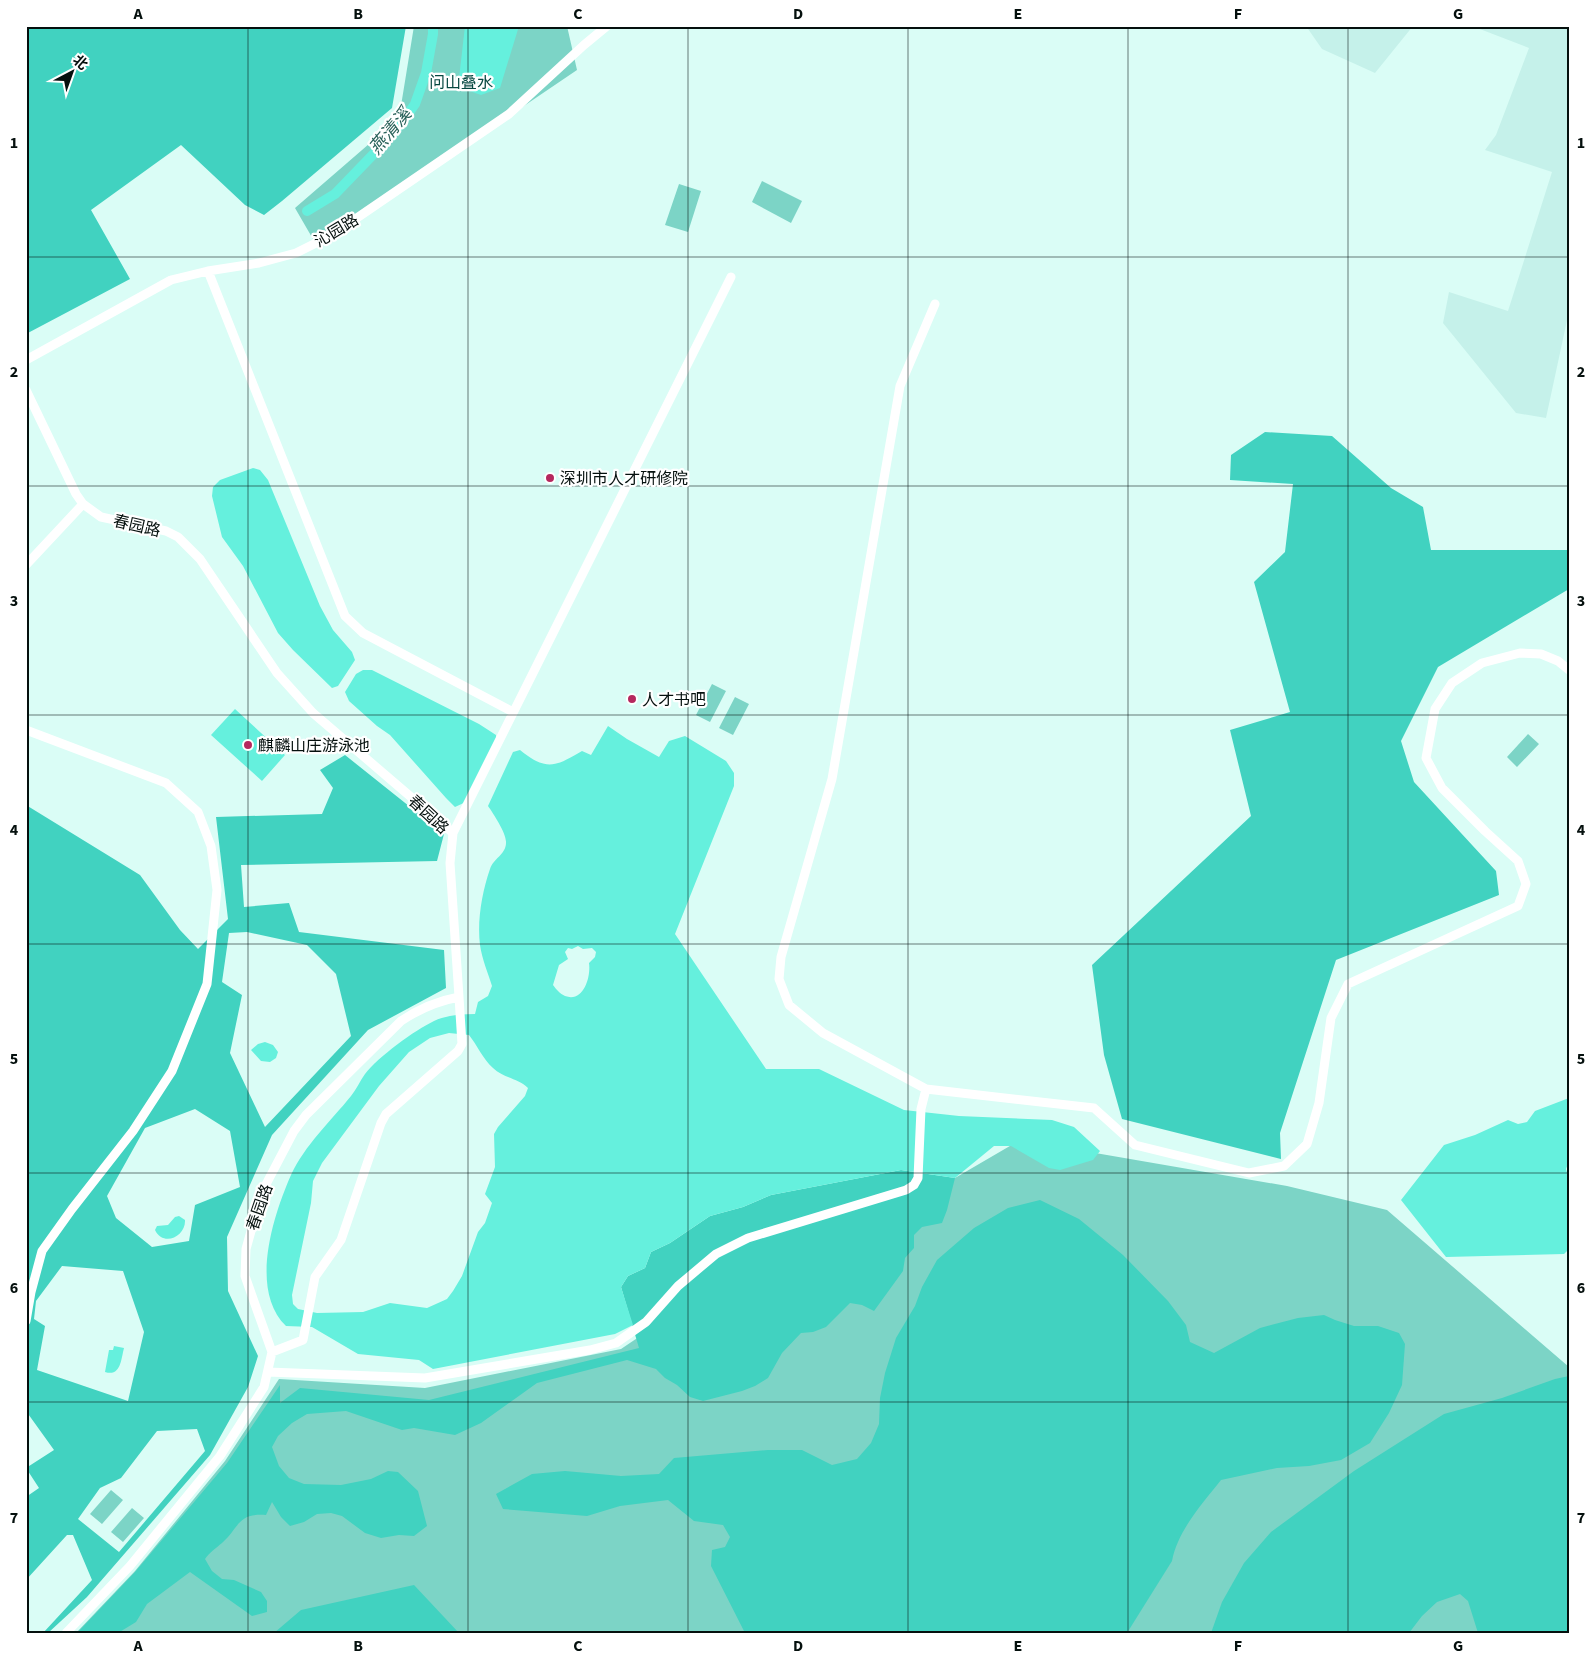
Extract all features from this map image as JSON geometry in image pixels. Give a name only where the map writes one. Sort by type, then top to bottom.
[{"type":"street","name":"沁园路","points":[[26,360],[170,280],[208,271],[259,263],[296,253],[332,235],[509,114],[607,26]]},
{"type":"street","points":[[208,271],[345,616],[363,634],[513,712]]},
{"type":"street","points":[[453,833],[731,277]]},
{"type":"street","points":[[935,304],[900,386],[832,779],[780,957],[780,979],[789,1005],[823,1033],[926,1090],[1094,1108],[1135,1145],[1249,1173],[1284,1166],[1307,1144],[1319,1102],[1331,1018],[1348,984],[1518,906],[1526,884],[1518,861],[1484,831],[1442,788],[1426,758],[1435,709],[1452,683],[1482,663],[1520,653],[1542,654],[1558,661],[1569,670]]},
{"type":"street","name":"春园路","points":[[26,390],[76,494],[83,504],[100,517],[166,530],[178,537],[200,559],[276,673],[313,713],[453,833],[450,863],[459,997],[442,1000],[416,1011],[401,1021],[380,1041],[306,1115],[294,1131],[262,1192],[246,1249],[245,1276],[272,1352]]},
{"type":"street","points":[[26,565],[83,504]]},
{"type":"street","points":[[26,730],[166,783],[198,812],[211,846],[217,890],[207,984],[172,1071],[133,1131],[42,1251],[31,1292],[26,1321]]},
{"type":"street","points":[[66,1633],[130,1566],[220,1456],[264,1387],[272,1352],[304,1340],[315,1277],[341,1240],[381,1123],[386,1114],[458,1051],[462,1044],[459,997]]},
{"type":"street","points":[[268,1372],[425,1378],[590,1350],[616,1343],[646,1322],[678,1286],[716,1254],[748,1238],[906,1190],[914,1185],[918,1178],[921,1109],[926,1090]]},
{"type":"shaded area","points":[[26,26],[406,26],[392,108],[282,201],[264,215],[245,205],[181,145],[91,210],[130,279],[26,334]]},
{"type":"shaded area","points":[[465,26],[519,26],[500,88],[481,95],[458,87]]},
{"type":"shaded area","points":[[1306,26],[1413,26],[1375,73],[1322,49]]},
{"type":"shaded area","points":[[1472,26],[1569,26],[1569,311],[1546,418],[1516,413],[1443,323],[1449,292],[1508,311],[1552,172],[1485,150],[1496,135],[1529,48]]},
{"type":"shaded area","points":[[1265,432],[1332,436],[1391,488],[1423,507],[1431,550],[1569,550],[1569,589],[1438,667],[1401,741],[1414,782],[1496,871],[1499,895],[1336,960],[1280,1133],[1281,1159],[1122,1119],[1104,1055],[1092,965],[1251,816],[1230,730],[1290,712],[1254,582],[1285,552],[1293,484],[1230,480],[1231,455]]},
{"type":"shaded area","points":[[253,468],[260,470],[268,480],[320,606],[333,630],[352,652],[355,660],[338,686],[332,688],[278,633],[243,566],[222,537],[212,496],[213,487],[220,480]]},
{"type":"shaded area","points":[[363,670],[372,670],[479,724],[496,735],[496,747],[468,801],[455,807],[390,735],[349,701],[345,692],[356,674]]},
{"type":"shaded area","name":"麒麟山庄游泳池","points":[[235,709],[285,755],[262,781],[211,735]]},
{"type":"shaded area","points":[[608,726],[659,757],[669,741],[685,736],[726,761],[734,773],[734,786],[675,934],[766,1069],[819,1069],[904,1110],[959,1116],[1052,1120],[1074,1127],[1100,1151],[1093,1160],[1060,1170],[1049,1168],[1011,1146],[994,1146],[955,1178],[901,1170],[771,1195],[743,1207],[710,1216],[670,1243],[651,1252],[645,1268],[628,1276],[621,1287],[633,1325],[615,1334],[433,1369],[419,1360],[358,1354],[312,1327],[286,1326],[275,1311],[269,1293],[267,1273],[268,1252],[277,1211],[291,1175],[303,1154],[353,1094],[371,1067],[407,1037],[426,1025],[444,1017],[475,1014],[478,1002],[488,996],[492,986],[480,945],[480,916],[490,869],[504,850],[506,839],[488,806],[513,752],[520,750],[529,757],[544,764],[565,761],[582,751],[591,755]],"holes":[[[578,946],[583,949],[592,948],[596,952],[595,957],[589,963],[589,975],[585,987],[577,996],[565,996],[553,985],[559,965],[568,959],[565,952],[568,948],[572,949]],[[449,1033],[469,1035],[493,1068],[528,1088],[525,1096],[494,1134],[495,1167],[485,1194],[492,1203],[485,1223],[478,1232],[462,1276],[447,1299],[427,1308],[390,1303],[363,1312],[317,1313],[298,1309],[293,1304],[292,1295],[311,1203],[313,1181],[322,1163],[379,1086],[409,1052],[430,1038]]]},
{"type":"shaded area","points":[[345,755],[444,834],[437,861],[241,865],[244,907],[289,903],[299,932],[444,950],[446,988],[368,1030],[272,1135],[227,1237],[228,1291],[258,1356],[248,1387],[210,1455],[87,1597],[48,1633],[43,1633],[92,1580],[73,1535],[67,1535],[26,1580],[26,1497],[39,1488],[26,1468],[54,1450],[26,1411],[26,805],[140,875],[180,930],[198,949],[228,919],[216,817],[322,814],[333,788],[320,770]],"holes":[[[247,932],[307,945],[336,974],[351,1036],[265,1127],[230,1053],[242,995],[222,982],[229,933]],[[195,1109],[230,1131],[240,1187],[195,1205],[189,1241],[152,1247],[116,1218],[107,1196],[145,1128]],[[62,1266],[123,1271],[144,1332],[128,1401],[37,1370],[45,1326],[34,1319],[36,1301]],[[197,1429],[205,1451],[119,1552],[78,1519],[100,1488],[121,1478],[157,1431]]]},
{"type":"shaded area","points":[[265,1042],[273,1045],[278,1052],[276,1058],[270,1062],[261,1061],[251,1050],[258,1044]]},
{"type":"shaded area","points":[[1569,1098],[1569,1161],[1566,1169],[1569,1179],[1569,1249],[1564,1254],[1446,1257],[1401,1200],[1444,1145],[1475,1135],[1508,1120],[1518,1124],[1527,1122],[1535,1111]]},
{"type":"shaded area","points":[[901,1170],[955,1178],[942,1223],[922,1227],[914,1235],[914,1248],[905,1258],[903,1271],[874,1311],[862,1305],[850,1303],[826,1327],[813,1332],[801,1333],[782,1353],[768,1378],[755,1386],[703,1401],[690,1397],[656,1369],[627,1360],[537,1383],[481,1423],[455,1435],[414,1428],[402,1430],[346,1411],[307,1414],[292,1423],[278,1436],[272,1447],[279,1466],[289,1478],[304,1484],[341,1485],[371,1479],[388,1471],[398,1472],[418,1491],[427,1526],[414,1536],[399,1535],[381,1538],[365,1533],[342,1516],[331,1513],[317,1514],[304,1522],[290,1526],[281,1517],[272,1502],[266,1515],[249,1516],[244,1519],[205,1559],[212,1571],[222,1579],[234,1580],[261,1592],[267,1601],[267,1612],[252,1616],[190,1572],[147,1604],[136,1622],[118,1633],[77,1633],[135,1572],[227,1463],[280,1385],[280,1403],[300,1388],[429,1400],[639,1348],[621,1287],[628,1276],[645,1268],[651,1252],[670,1243],[710,1216],[743,1207],[771,1195]]},
{"type":"shaded area","points":[[1040,1200],[1079,1219],[1123,1255],[1168,1301],[1186,1325],[1190,1342],[1214,1353],[1260,1328],[1298,1318],[1324,1315],[1354,1326],[1378,1326],[1399,1333],[1405,1344],[1402,1385],[1389,1413],[1370,1443],[1341,1460],[1309,1466],[1277,1468],[1221,1480],[1185,1528],[1172,1561],[1127,1633],[745,1633],[711,1566],[712,1550],[725,1547],[730,1537],[723,1525],[694,1521],[668,1500],[620,1506],[587,1516],[503,1509],[496,1494],[532,1474],[565,1471],[621,1476],[659,1474],[674,1458],[768,1450],[802,1450],[832,1465],[857,1459],[871,1443],[879,1424],[880,1398],[885,1373],[896,1338],[915,1306],[922,1287],[937,1260],[974,1228],[1008,1208]]},
{"type":"shaded area","points":[[179,1216],[185,1220],[184,1226],[182,1231],[173,1238],[163,1238],[155,1230],[157,1226],[168,1225],[175,1217]]},
{"type":"shaded area","points":[[114,1346],[124,1348],[121,1362],[114,1372],[105,1372],[109,1350],[113,1350]]},
{"type":"shaded area","points":[[1569,1376],[1569,1633],[1478,1633],[1468,1601],[1460,1594],[1437,1602],[1422,1616],[1409,1633],[1211,1633],[1222,1602],[1244,1563],[1271,1532],[1354,1471],[1444,1414],[1502,1398],[1555,1379]]},
{"type":"shaded area","points":[[414,1585],[459,1633],[274,1633],[301,1610]]},
{"type":"green space","name":"问山叠水","points":[[414,26],[567,26],[577,70],[317,246],[295,208],[399,118]]},
{"type":"green space","points":[[762,181],[802,201],[791,223],[752,202]]},
{"type":"green space","points":[[679,184],[701,191],[688,232],[665,225]]},
{"type":"green space","points":[[712,684],[726,691],[710,722],[696,715]]},
{"type":"green space","points":[[735,697],[749,704],[733,735],[719,728]]},
{"type":"green space","points":[[1528,734],[1539,744],[1517,767],[1507,757]]},
{"type":"green space","points":[[1020,1140],[1287,1186],[1387,1210],[1569,1367],[1569,1633],[76,1633],[135,1571],[225,1461],[279,1379],[425,1388],[621,1349],[673,1314],[955,1178]]},
{"type":"green space","points":[[111,1490],[123,1500],[102,1524],[90,1514]]},
{"type":"green space","points":[[132,1508],[144,1518],[123,1542],[111,1532]]},
{"type":"waterway","name":"燕清溪","points":[[307,211],[335,194],[391,136],[415,104],[426,73],[433,26]]},
{"type":"place","name":"深圳市人才研修院","points":[[550,478]]},
{"type":"place","name":"人才书吧","points":[[632,699]]},
{"type":"place","name":"麒麟山庄游泳池","points":[[248,745]]}]
